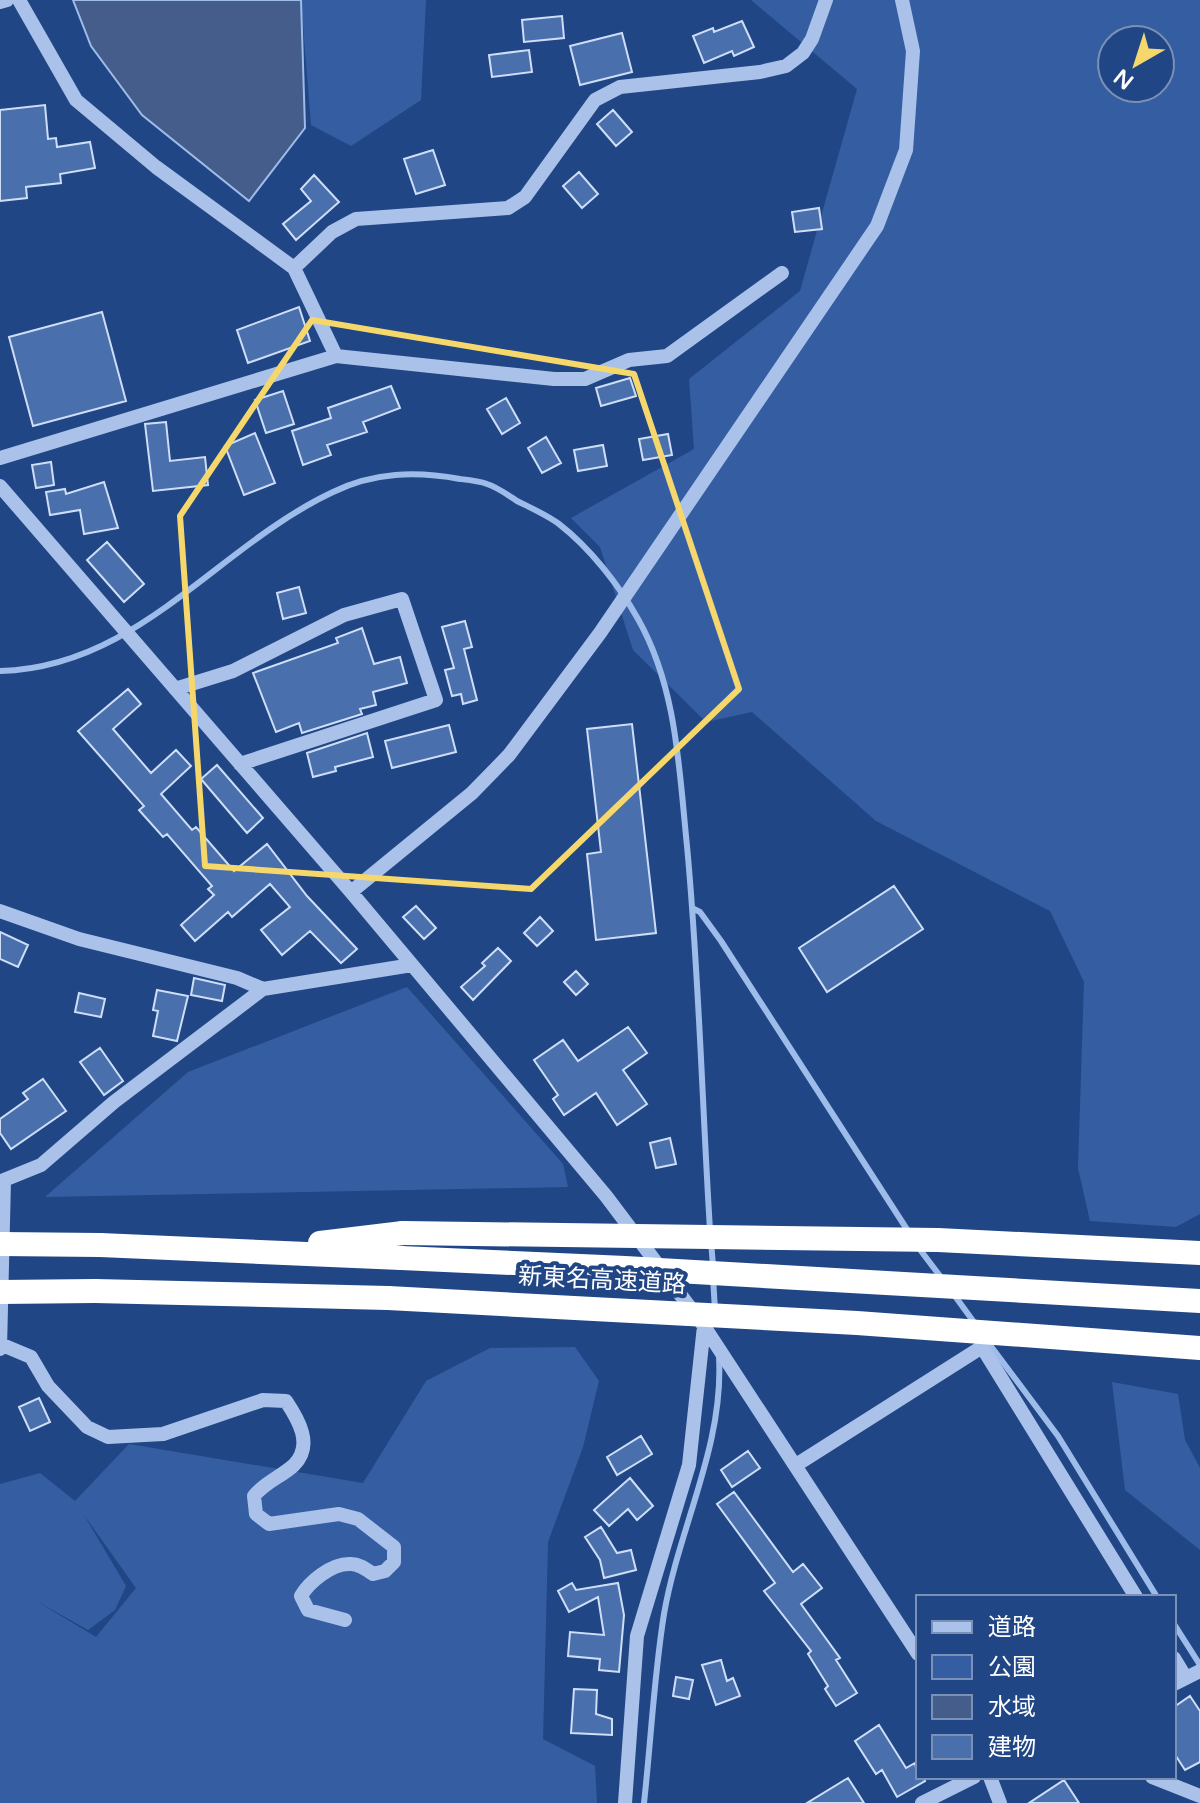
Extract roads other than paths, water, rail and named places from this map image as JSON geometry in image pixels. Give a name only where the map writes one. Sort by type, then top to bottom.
[{"type":"highway","points":[[254,1251],[403,1233],[938,1240],[1200,1253]]},
{"type":"highway","name":"新東名高速道路","points":[[0,1244],[100,1245],[625,1268],[1200,1301]]},
{"type":"highway","name":"新東名高速道路","points":[[0,1292],[95,1291],[388,1298],[842,1322],[1200,1348]]},
{"type":"street","points":[[0,2],[7,0]]},
{"type":"street","points":[[19,0],[76,100],[156,167],[294,268],[336,356]]},
{"type":"street","points":[[294,268],[332,232],[356,219],[508,208],[525,197],[595,100],[620,87],[760,72],[786,66],[803,53],[826,0]]},
{"type":"street","points":[[351,892],[472,793],[509,755],[600,633],[877,226],[906,150],[913,51],[902,0]]},
{"type":"street","points":[[0,458],[336,356],[554,379],[585,379],[629,360],[667,356],[782,273]]},
{"type":"street","points":[[0,486],[351,892],[606,1196],[704,1326],[916,1651]]},
{"type":"street","points":[[175,689],[233,671],[344,615],[402,599],[436,700],[240,764]]},
{"type":"street","points":[[0,911],[79,939],[237,978],[263,989]]},
{"type":"street","points":[[345,1620],[308,1610],[301,1596],[310,1581],[347,1563],[360,1565],[373,1574],[385,1571],[394,1562],[394,1547],[358,1519],[339,1514],[269,1524],[256,1514],[254,1496],[261,1486],[296,1464],[303,1446],[302,1425],[286,1401],[263,1400],[163,1434],[108,1437],[87,1427],[48,1386],[31,1357],[0,1346],[2,1180],[41,1165],[114,1102],[263,989],[412,965]]},
{"type":"street","points":[[625,1803],[637,1636],[689,1465],[704,1326]]},
{"type":"street","points":[[796,1465],[982,1347],[1135,1595]]},
{"type":"street","points":[[1176,1661],[1187,1678]]},
{"type":"street","points":[[922,1803],[970,1779]]},
{"type":"street","points":[[991,1779],[1000,1803]]},
{"type":"street","points":[[1157,1779],[1200,1796]]},
{"type":"water","points":[[73,0],[301,0],[305,128],[249,201],[142,115],[91,46]]},
{"type":"waterway","points":[[0,671],[49,664],[94,649],[136,627],[291,515],[333,492],[364,480],[411,474],[481,482],[559,524],[593,556],[630,606],[651,645],[669,701],[691,894],[710,1230]]},
{"type":"waterway","points":[[694,909],[700,912],[721,941],[908,1231]]},
{"type":"waterway","points":[[711,1241],[713,1266]]},
{"type":"waterway","points":[[918,1247],[943,1280]]},
{"type":"waterway","points":[[713,1277],[715,1310]]},
{"type":"waterway","points":[[952,1292],[976,1325]]},
{"type":"waterway","points":[[987,1341],[1058,1436],[1156,1595]]},
{"type":"waterway","points":[[644,1803],[664,1614],[715,1422],[719,1357]]},
{"type":"waterway","points":[[1176,1627],[1200,1665]]}]
